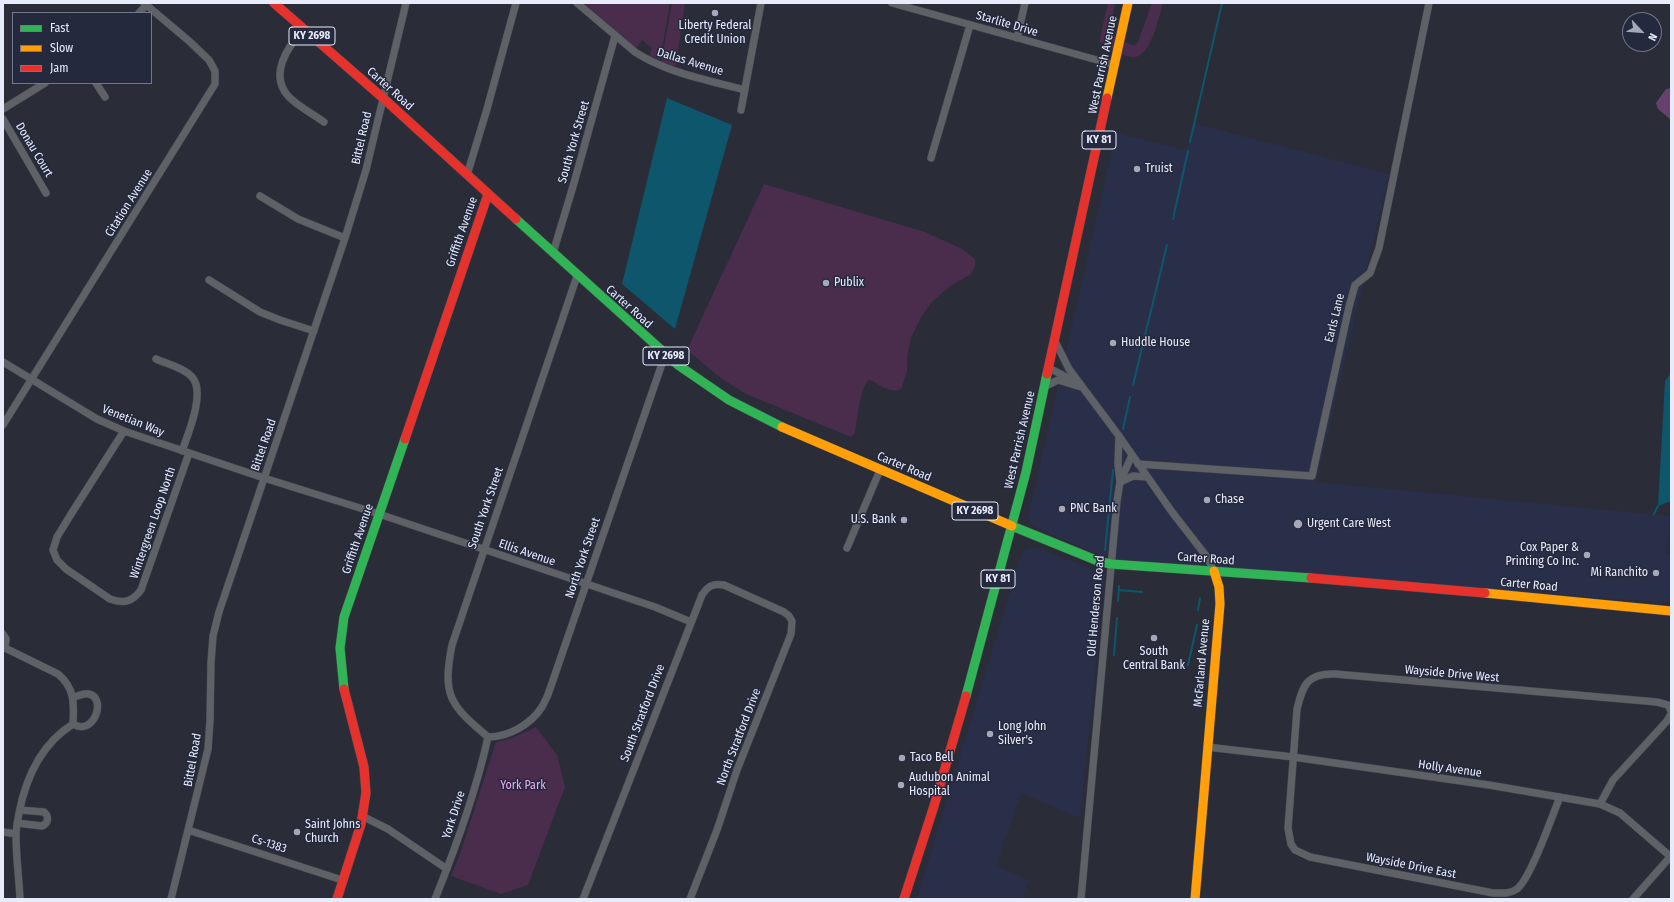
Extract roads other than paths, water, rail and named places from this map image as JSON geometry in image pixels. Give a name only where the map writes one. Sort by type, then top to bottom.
[{"type":"main road","name":"Carter Road","points":[[274,3],[383,98],[665,355],[700,382],[740,407],[880,470],[1098,561],[1111,564],[1569,600],[1671,611]]},
{"type":"main road","name":"West Parrish Avenue","points":[[904,899],[961,715],[1012,526],[1046,386],[1128,3]]},
{"type":"main road","name":"Griffith Avenue","points":[[337,899],[362,816],[366,791],[364,764],[343,692],[339,663],[339,648],[344,617],[488,194]]},
{"type":"main road","name":"McFarland Avenue","points":[[1196,899],[1196,877],[1220,604],[1219,588],[1214,571]]},
{"type":"street","name":"Bittel Road","points":[[171,899],[208,749],[213,636],[219,612],[345,238],[366,170],[406,3]]},
{"type":"street","points":[[467,175],[516,3]]},
{"type":"street","name":"Dallas Avenue","points":[[577,3],[635,52],[656,64],[745,90]]},
{"type":"street","points":[[741,110],[761,3]]},
{"type":"street","name":"Starlite Drive","points":[[892,3],[1115,65]]},
{"type":"street","points":[[1017,38],[1025,3]]},
{"type":"street","name":"Earls Lane","points":[[1138,464],[1312,476],[1349,306],[1355,285],[1370,273],[1379,248],[1429,3]]},
{"type":"street","points":[[140,12],[146,4]]},
{"type":"street","name":"Citation Avenue","points":[[3,425],[215,84],[216,72],[209,60],[146,4]]},
{"type":"street","points":[[931,158],[970,25]]},
{"type":"street","points":[[304,29],[292,41],[284,55],[280,71],[282,86],[288,96],[324,122]]},
{"type":"street","name":"South York Street","points":[[553,253],[615,36]]},
{"type":"street","points":[[3,109],[43,84]]},
{"type":"street","points":[[97,84],[105,97]]},
{"type":"street","name":"Donau Court","points":[[3,119],[46,193]]},
{"type":"street","points":[[260,196],[298,220],[345,238]]},
{"type":"street","name":"South York Street","points":[[488,737],[465,718],[453,702],[449,691],[447,669],[452,645],[483,549],[577,276]]},
{"type":"street","points":[[209,280],[260,312],[314,331]]},
{"type":"street","points":[[1055,341],[1062,358],[1081,387],[1132,455]]},
{"type":"street","name":"North York Street","points":[[488,737],[502,734],[523,726],[543,706],[552,686],[665,355]]},
{"type":"street","points":[[156,359],[186,372],[194,379],[198,389],[186,452]]},
{"type":"street","name":"Venetian Way","points":[[3,362],[97,420],[124,431],[264,478]]},
{"type":"street","points":[[1049,368],[1072,379],[1081,387]]},
{"type":"street","points":[[1046,386],[1058,380],[1081,387]]},
{"type":"street","name":"Wintergreen Loop North","points":[[124,431],[73,510],[54,543],[54,555],[66,569],[110,599],[118,602],[128,601],[137,596],[141,590],[148,573],[186,452]]},
{"type":"street","points":[[1119,436],[1118,464],[1120,482],[1133,476],[1146,477]]},
{"type":"street","name":"McFarland Avenue","points":[[1132,455],[1146,477],[1207,556],[1214,571]]},
{"type":"street","name":"Old Henderson Road","points":[[1081,899],[1111,564],[1120,482],[1132,455]]},
{"type":"street","points":[[847,548],[880,470]]},
{"type":"street","name":"Ellis Avenue","points":[[264,478],[379,514],[655,607],[691,622]]},
{"type":"street","name":"South Stratford Drive","points":[[583,899],[702,595],[711,585],[724,585],[758,599]]},
{"type":"street","name":"North Stratford Drive","points":[[690,899],[717,830],[737,770],[791,634],[792,622],[789,616],[758,599]]},
{"type":"street","points":[[3,634],[6,639],[4,648],[64,678],[71,688],[74,697],[73,724]]},
{"type":"street","name":"Wayside Drive West","points":[[1293,757],[1297,709],[1302,690],[1312,678],[1326,674],[1657,702],[1668,705],[1671,713],[1667,721],[1613,780],[1600,804]]},
{"type":"street","points":[[73,724],[78,726],[88,725],[95,718],[97,710],[96,700],[91,694],[87,693],[74,697]]},
{"type":"street","points":[[20,899],[16,834],[24,793],[37,761],[46,747],[59,733],[73,724]]},
{"type":"street","name":"York Drive","points":[[435,899],[448,869],[484,757],[488,737]]},
{"type":"street","name":"Holly Avenue","points":[[1207,747],[1293,757],[1600,804],[1620,813],[1671,857]]},
{"type":"street","name":"Wayside Drive East","points":[[1293,757],[1288,836],[1295,850],[1310,857],[1342,864],[1493,893],[1510,892],[1523,882],[1533,864],[1560,797]]},
{"type":"street","points":[[18,824],[42,826],[47,823],[48,820],[47,814],[44,812],[20,810]]},
{"type":"street","points":[[362,816],[388,829],[448,869]]},
{"type":"street","name":"Cs-1383","points":[[188,830],[342,880]]},
{"type":"street","points":[[3,832],[16,834]]},
{"type":"street","points":[[1633,899],[1671,857]]},
{"type":"waterway","points":[[1190,142],[1222,3]]},
{"type":"waterway","points":[[1173,219],[1188,151]]},
{"type":"waterway","points":[[1133,385],[1167,245]]},
{"type":"waterway","points":[[1123,429],[1130,397]]},
{"type":"waterway","points":[[1105,550],[1113,470]]},
{"type":"waterway","points":[[1654,514],[1658,506]]},
{"type":"waterway","points":[[1118,601],[1119,586]]},
{"type":"waterway","points":[[1119,590],[1142,592]]},
{"type":"waterway","points":[[1198,610],[1200,598]]},
{"type":"waterway","points":[[1114,655],[1117,618]]},
{"type":"waterway","points":[[1188,665],[1197,625]]},
{"type":"place","name":"Liberty Federal Credit Union","points":[[715,13]]},
{"type":"place","name":"Truist","points":[[1137,169]]},
{"type":"place","name":"Publix","points":[[826,283]]},
{"type":"place","name":"Huddle House","points":[[1113,343]]},
{"type":"place","name":"Chase","points":[[1207,500]]},
{"type":"place","name":"PNC Bank","points":[[1062,509]]},
{"type":"place","name":"U.S. Bank","points":[[904,520]]},
{"type":"place","name":"Urgent Care West","points":[[1298,524]]},
{"type":"place","name":"Cox Paper & Printing Co Inc.","points":[[1587,555]]},
{"type":"place","name":"Mi Ranchito","points":[[1656,573]]},
{"type":"place","name":"South Central Bank","points":[[1154,638]]},
{"type":"place","name":"Long John Silver's","points":[[990,734]]},
{"type":"place","name":"Taco Bell","points":[[902,758]]},
{"type":"place","name":"Audubon Animal Hospital","points":[[901,785]]},
{"type":"place","name":"Saint Johns Church","points":[[297,832]]},
{"type":"park label","name":"York Park","points":[[523,786]]}]
